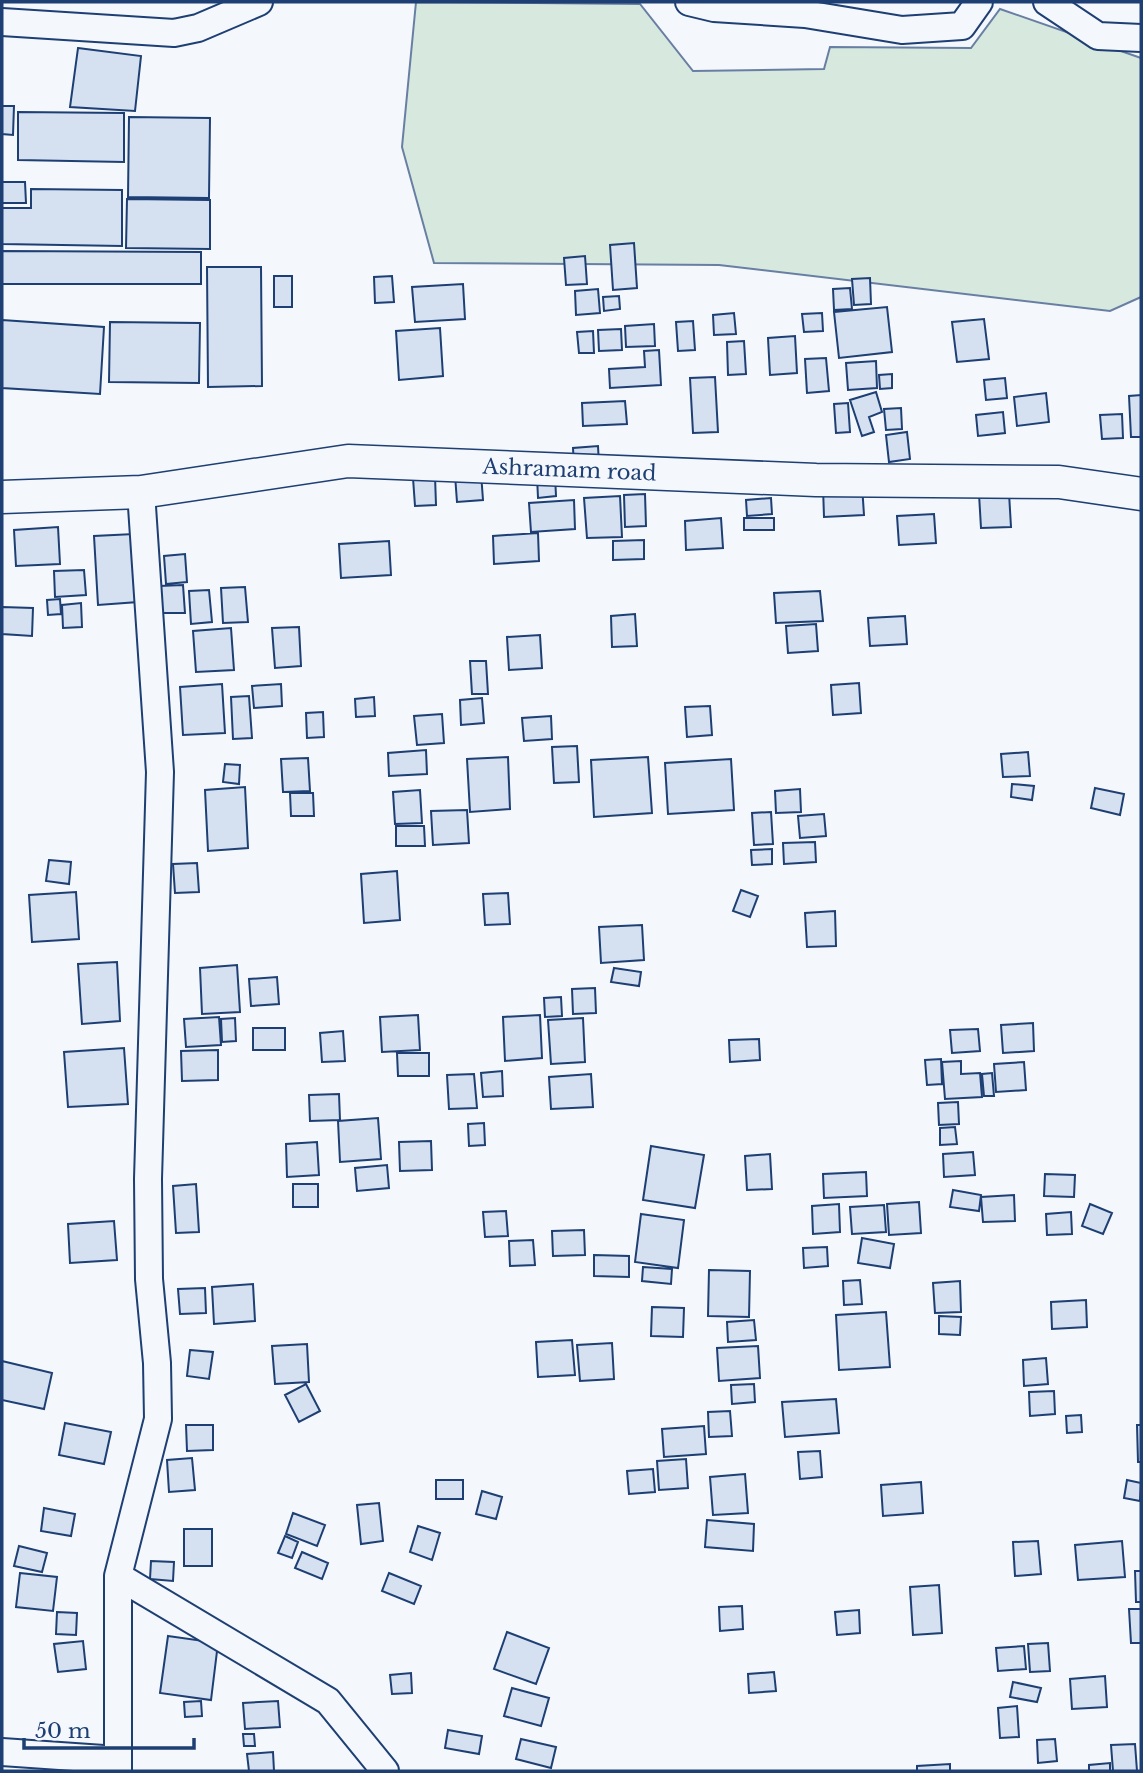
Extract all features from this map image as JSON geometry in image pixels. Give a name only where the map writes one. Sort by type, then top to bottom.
[{"type":"main road","name":"Ashramam road","points":[[2,496],[141,492],[348,461],[816,480],[1059,482],[1141,494]]},
{"type":"street","points":[[198,28],[212,15],[218,2]]},
{"type":"street","points":[[2,22],[173,33],[198,28],[259,2]]},
{"type":"street","points":[[689,2],[715,8],[806,14],[902,30],[962,26],[979,2]]},
{"type":"street","points":[[1047,2],[1098,36],[1141,38]]},
{"type":"street","points":[[2,1752],[118,1766],[118,1576],[158,1419],[158,1363],[149,1279],[148,1179],[160,772],[141,492]]},
{"type":"street","points":[[118,1576],[328,1702],[385,1771]]},
{"type":"shaded area","points":[[416,2],[640,4],[693,71],[824,69],[830,47],[971,48],[1000,9],[1141,58],[1141,297],[1110,311],[719,265],[434,263],[402,147]]},
{"type":"building","points":[[78,48],[141,56],[135,111],[70,107]]},
{"type":"building","points":[[2,106],[14,106],[13,135],[2,134]]},
{"type":"building","points":[[18,112],[124,113],[124,162],[18,160]]},
{"type":"building","points":[[129,117],[210,118],[209,198],[128,197]]},
{"type":"building","points":[[2,182],[25,182],[26,203],[2,203]]},
{"type":"building","points":[[31,189],[122,190],[122,246],[2,244],[2,208],[31,208]]},
{"type":"building","points":[[127,199],[210,200],[210,249],[126,248]]},
{"type":"building","points":[[634,243],[637,288],[613,290],[610,245]]},
{"type":"building","points":[[2,251],[201,252],[201,284],[2,284]]},
{"type":"building","points":[[585,256],[587,284],[566,285],[564,258]]},
{"type":"building","points":[[207,267],[261,267],[262,386],[208,387]]},
{"type":"building","points":[[274,276],[292,276],[292,307],[274,307]]},
{"type":"building","points":[[392,276],[394,302],[375,303],[374,277]]},
{"type":"building","points":[[870,278],[871,304],[854,305],[852,279]]},
{"type":"building","points":[[463,284],[465,319],[415,322],[412,287]]},
{"type":"building","points":[[850,288],[852,309],[834,310],[833,289]]},
{"type":"building","points":[[598,289],[600,313],[576,315],[575,291]]},
{"type":"building","points":[[619,296],[620,309],[604,311],[603,297]]},
{"type":"building","points":[[887,307],[892,352],[839,358],[834,312]]},
{"type":"building","points":[[734,313],[736,334],[714,335],[713,315]]},
{"type":"building","points":[[822,313],[823,331],[804,332],[802,314]]},
{"type":"building","points":[[984,319],[989,359],[957,362],[952,322]]},
{"type":"building","points":[[2,320],[104,327],[100,394],[2,388]]},
{"type":"building","points":[[693,321],[695,350],[678,351],[676,322]]},
{"type":"building","points":[[110,322],[200,323],[199,383],[109,382]]},
{"type":"building","points":[[654,324],[655,346],[626,347],[625,326]]},
{"type":"building","points":[[440,328],[443,376],[399,380],[396,331]]},
{"type":"building","points":[[621,329],[622,350],[599,351],[598,330]]},
{"type":"building","points":[[593,331],[594,353],[579,353],[577,332]]},
{"type":"building","points":[[795,336],[797,373],[770,375],[768,338]]},
{"type":"building","points":[[744,341],[746,374],[728,375],[727,342]]},
{"type":"building","points":[[659,350],[661,385],[610,388],[609,369],[645,367],[644,351]]},
{"type":"building","points":[[826,358],[829,391],[807,393],[805,359]]},
{"type":"building","points":[[876,361],[877,388],[848,390],[846,363]]},
{"type":"building","points":[[892,374],[892,388],[880,389],[879,375]]},
{"type":"building","points":[[715,377],[718,432],[693,433],[690,378]]},
{"type":"building","points":[[1005,378],[1007,398],[986,400],[984,380]]},
{"type":"building","points":[[876,392],[882,412],[869,417],[874,432],[862,436],[850,400]]},
{"type":"building","points":[[1046,393],[1049,422],[1017,426],[1014,397]]},
{"type":"building","points":[[1141,395],[1141,437],[1131,437],[1129,396]]},
{"type":"building","points":[[625,401],[627,424],[583,426],[582,403]]},
{"type":"building","points":[[848,403],[850,432],[836,433],[834,404]]},
{"type":"building","points":[[901,408],[902,429],[886,430],[884,409]]},
{"type":"building","points":[[1003,412],[1005,433],[978,436],[976,415]]},
{"type":"building","points":[[1122,414],[1123,438],[1102,439],[1100,415]]},
{"type":"building","points":[[907,432],[910,459],[889,462],[886,435]]},
{"type":"building","points":[[598,446],[599,465],[574,466],[573,448]]},
{"type":"building","points":[[481,473],[483,500],[457,502],[455,475]]},
{"type":"building","points":[[555,475],[556,496],[538,498],[537,476]]},
{"type":"building","points":[[435,476],[436,505],[415,506],[413,478]]},
{"type":"building","points":[[862,485],[864,515],[824,517],[823,487]]},
{"type":"building","points":[[1009,493],[1011,527],[981,528],[979,494]]},
{"type":"building","points":[[645,494],[646,526],[625,527],[624,495]]},
{"type":"building","points":[[620,496],[622,537],[587,538],[584,498]]},
{"type":"building","points":[[771,498],[772,514],[747,516],[746,500]]},
{"type":"building","points":[[574,500],[575,529],[531,532],[529,503]]},
{"type":"building","points":[[934,514],[936,543],[899,545],[897,516]]},
{"type":"building","points":[[721,518],[723,548],[686,550],[685,521]]},
{"type":"building","points":[[744,518],[774,518],[774,530],[744,530]]},
{"type":"building","points":[[58,527],[60,564],[16,566],[14,530]]},
{"type":"building","points":[[538,533],[539,561],[494,564],[493,536]]},
{"type":"building","points":[[134,534],[138,602],[98,605],[94,536]]},
{"type":"building","points":[[644,540],[644,559],[613,560],[613,541]]},
{"type":"building","points":[[389,541],[391,575],[341,578],[339,544]]},
{"type":"building","points":[[185,554],[187,582],[166,584],[164,556]]},
{"type":"building","points":[[84,570],[86,595],[55,597],[54,571]]},
{"type":"building","points":[[183,585],[185,613],[160,613],[159,586]]},
{"type":"building","points":[[245,587],[248,622],[223,623],[221,588]]},
{"type":"building","points":[[209,590],[212,622],[191,624],[189,591]]},
{"type":"building","points":[[820,591],[823,621],[776,623],[774,593]]},
{"type":"building","points":[[60,599],[61,614],[48,615],[47,600]]},
{"type":"building","points":[[81,603],[82,627],[63,628],[62,605]]},
{"type":"building","points":[[2,607],[33,608],[32,636],[2,634]]},
{"type":"building","points":[[635,614],[637,646],[612,647],[611,616]]},
{"type":"building","points":[[905,616],[907,644],[870,646],[868,618]]},
{"type":"building","points":[[816,624],[818,651],[788,653],[786,626]]},
{"type":"building","points":[[299,627],[301,666],[275,668],[272,628]]},
{"type":"building","points":[[231,628],[234,670],[196,672],[193,631]]},
{"type":"building","points":[[540,635],[542,668],[509,670],[507,637]]},
{"type":"building","points":[[470,661],[486,661],[488,694],[472,694]]},
{"type":"building","points":[[859,683],[861,713],[833,715],[831,685]]},
{"type":"building","points":[[222,684],[225,733],[183,735],[180,687]]},
{"type":"building","points":[[281,684],[282,706],[254,708],[252,686]]},
{"type":"building","points":[[249,696],[252,738],[233,739],[231,697]]},
{"type":"building","points":[[374,697],[375,716],[356,717],[355,699]]},
{"type":"building","points":[[482,698],[484,723],[461,725],[460,700]]},
{"type":"building","points":[[710,706],[712,735],[687,737],[685,707]]},
{"type":"building","points":[[323,712],[324,737],[307,738],[306,713]]},
{"type":"building","points":[[442,714],[444,743],[417,745],[414,716]]},
{"type":"building","points":[[551,716],[552,739],[524,741],[522,718]]},
{"type":"building","points":[[577,746],[579,782],[554,783],[552,747]]},
{"type":"building","points":[[426,750],[427,774],[389,776],[388,753]]},
{"type":"building","points":[[1028,752],[1030,776],[1003,777],[1001,754]]},
{"type":"building","points":[[508,757],[510,809],[470,812],[467,759]]},
{"type":"building","points":[[648,757],[652,813],[594,817],[591,760]]},
{"type":"building","points":[[308,758],[310,791],[283,792],[281,759]]},
{"type":"building","points":[[731,759],[734,810],[668,814],[665,763]]},
{"type":"building","points":[[225,764],[240,765],[239,784],[223,782]]},
{"type":"building","points":[[1012,784],[1034,786],[1032,800],[1011,797]]},
{"type":"building","points":[[245,787],[248,848],[208,851],[205,790]]},
{"type":"building","points":[[1095,788],[1124,794],[1120,815],[1091,808]]},
{"type":"building","points":[[800,789],[801,812],[776,813],[775,791]]},
{"type":"building","points":[[420,790],[422,823],[395,824],[393,792]]},
{"type":"building","points":[[290,793],[313,793],[314,816],[291,816]]},
{"type":"building","points":[[467,810],[469,843],[433,845],[431,811]]},
{"type":"building","points":[[771,812],[773,844],[754,845],[752,813]]},
{"type":"building","points":[[824,814],[826,836],[800,838],[798,816]]},
{"type":"building","points":[[396,826],[424,826],[425,846],[396,846]]},
{"type":"building","points":[[815,842],[816,862],[784,864],[783,843]]},
{"type":"building","points":[[772,849],[772,864],[752,865],[751,850]]},
{"type":"building","points":[[49,860],[71,862],[69,884],[46,881]]},
{"type":"building","points":[[197,863],[199,892],[175,893],[173,864]]},
{"type":"building","points":[[397,871],[400,920],[364,923],[361,874]]},
{"type":"building","points":[[741,890],[758,896],[750,917],[733,911]]},
{"type":"building","points":[[76,892],[79,939],[32,942],[29,895]]},
{"type":"building","points":[[508,893],[510,924],[485,925],[483,894]]},
{"type":"building","points":[[835,911],[836,946],[807,947],[805,913]]},
{"type":"building","points":[[642,925],[644,960],[601,963],[599,927]]},
{"type":"building","points":[[117,962],[120,1021],[82,1024],[78,964]]},
{"type":"building","points":[[237,965],[240,1012],[202,1014],[200,968]]},
{"type":"building","points":[[614,968],[641,972],[639,986],[611,982]]},
{"type":"building","points":[[277,977],[279,1004],[251,1006],[249,979]]},
{"type":"building","points":[[595,988],[596,1013],[573,1014],[572,989]]},
{"type":"building","points":[[561,997],[562,1016],[545,1017],[544,998]]},
{"type":"building","points":[[418,1015],[420,1050],[382,1052],[380,1017]]},
{"type":"building","points":[[540,1015],[542,1058],[505,1061],[503,1017]]},
{"type":"building","points":[[219,1017],[221,1045],[186,1047],[184,1019]]},
{"type":"building","points":[[235,1018],[236,1041],[222,1042],[221,1019]]},
{"type":"building","points":[[583,1018],[585,1062],[551,1064],[548,1020]]},
{"type":"building","points":[[1033,1023],[1034,1051],[1003,1053],[1001,1025]]},
{"type":"building","points":[[253,1028],[285,1028],[285,1050],[253,1050]]},
{"type":"building","points":[[978,1029],[980,1051],[952,1053],[950,1030]]},
{"type":"building","points":[[343,1031],[345,1061],[322,1062],[320,1033]]},
{"type":"building","points":[[759,1039],[760,1060],[730,1062],[729,1040]]},
{"type":"building","points":[[124,1048],[128,1104],[68,1107],[64,1052]]},
{"type":"building","points":[[218,1050],[218,1080],[182,1081],[181,1051]]},
{"type":"building","points":[[397,1053],[429,1053],[429,1076],[398,1076]]},
{"type":"building","points":[[941,1059],[942,1084],[927,1085],[925,1060]]},
{"type":"building","points":[[961,1061],[961,1074],[980,1073],[982,1097],[945,1099],[942,1062]]},
{"type":"building","points":[[1024,1062],[1026,1090],[996,1092],[994,1064]]},
{"type":"building","points":[[502,1071],[503,1096],[483,1097],[481,1073]]},
{"type":"building","points":[[992,1073],[994,1096],[984,1096],[982,1074]]},
{"type":"building","points":[[474,1074],[477,1108],[449,1109],[447,1075]]},
{"type":"building","points":[[591,1074],[593,1107],[551,1109],[549,1077]]},
{"type":"building","points":[[339,1094],[340,1120],[310,1121],[309,1095]]},
{"type":"building","points":[[958,1102],[959,1124],[939,1125],[938,1103]]},
{"type":"building","points":[[378,1118],[381,1159],[340,1162],[338,1121]]},
{"type":"building","points":[[484,1123],[485,1145],[469,1146],[468,1124]]},
{"type":"building","points":[[955,1127],[957,1144],[940,1145],[940,1128]]},
{"type":"building","points":[[431,1141],[432,1170],[400,1171],[399,1142]]},
{"type":"building","points":[[317,1142],[319,1175],[287,1177],[286,1144]]},
{"type":"building","points":[[651,1146],[704,1155],[695,1208],[643,1200]]},
{"type":"building","points":[[973,1152],[975,1175],[944,1177],[943,1154]]},
{"type":"building","points":[[770,1154],[772,1189],[747,1190],[745,1156]]},
{"type":"building","points":[[387,1165],[389,1188],[357,1191],[355,1168]]},
{"type":"building","points":[[866,1172],[867,1196],[824,1198],[823,1174]]},
{"type":"building","points":[[1045,1174],[1075,1175],[1074,1197],[1044,1196]]},
{"type":"building","points":[[196,1184],[199,1232],[176,1233],[173,1186]]},
{"type":"building","points":[[293,1184],[318,1184],[318,1207],[293,1207]]},
{"type":"building","points":[[953,1190],[981,1195],[979,1211],[950,1207]]},
{"type":"building","points":[[1014,1195],[1015,1221],[983,1222],[981,1197]]},
{"type":"building","points":[[919,1202],[921,1233],[889,1235],[887,1204]]},
{"type":"building","points":[[839,1204],[840,1232],[813,1234],[812,1206]]},
{"type":"building","points":[[1090,1204],[1112,1213],[1103,1234],[1082,1226]]},
{"type":"building","points":[[884,1205],[886,1232],[852,1234],[850,1207]]},
{"type":"building","points":[[506,1211],[508,1236],[485,1237],[483,1212]]},
{"type":"building","points":[[1071,1212],[1072,1234],[1047,1235],[1046,1214]]},
{"type":"building","points":[[641,1214],[684,1220],[678,1268],[635,1262]]},
{"type":"building","points":[[114,1221],[117,1260],[70,1263],[68,1224]]},
{"type":"building","points":[[584,1230],[585,1255],[553,1256],[552,1231]]},
{"type":"building","points":[[862,1238],[894,1244],[890,1268],[858,1263]]},
{"type":"building","points":[[533,1240],[535,1265],[510,1266],[509,1241]]},
{"type":"building","points":[[827,1247],[828,1266],[804,1268],[803,1248]]},
{"type":"building","points":[[594,1255],[629,1256],[629,1277],[594,1276]]},
{"type":"building","points":[[643,1267],[672,1269],[671,1284],[642,1281]]},
{"type":"building","points":[[709,1270],[750,1271],[749,1317],[708,1316]]},
{"type":"building","points":[[860,1280],[862,1304],[844,1305],[843,1281]]},
{"type":"building","points":[[960,1281],[961,1312],[935,1313],[933,1283]]},
{"type":"building","points":[[253,1284],[255,1321],[214,1324],[212,1287]]},
{"type":"building","points":[[205,1288],[206,1313],[180,1314],[178,1289]]},
{"type":"building","points":[[1086,1300],[1087,1327],[1052,1329],[1051,1302]]},
{"type":"building","points":[[652,1307],[684,1308],[683,1337],[651,1336]]},
{"type":"building","points":[[886,1312],[890,1367],[839,1370],[836,1315]]},
{"type":"building","points":[[939,1316],[961,1317],[960,1335],[939,1334]]},
{"type":"building","points":[[754,1320],[756,1340],[728,1342],[727,1322]]},
{"type":"building","points":[[572,1340],[575,1375],[538,1377],[536,1342]]},
{"type":"building","points":[[612,1343],[614,1379],[580,1381],[577,1345]]},
{"type":"building","points":[[307,1344],[309,1382],[275,1384],[272,1346]]},
{"type":"building","points":[[758,1346],[760,1378],[719,1381],[717,1348]]},
{"type":"building","points":[[190,1350],[213,1352],[209,1379],[187,1376]]},
{"type":"building","points":[[1046,1358],[1048,1384],[1024,1386],[1023,1360]]},
{"type":"building","points":[[2,1361],[52,1373],[44,1409],[2,1400]]},
{"type":"building","points":[[306,1384],[320,1411],[299,1422],[285,1395]]},
{"type":"building","points":[[754,1384],[755,1402],[732,1404],[731,1385]]},
{"type":"building","points":[[1054,1391],[1055,1414],[1030,1416],[1029,1392]]},
{"type":"building","points":[[836,1399],[839,1433],[785,1437],[782,1402]]},
{"type":"building","points":[[730,1411],[732,1436],[709,1437],[708,1412]]},
{"type":"building","points":[[1081,1415],[1082,1432],[1067,1433],[1066,1416]]},
{"type":"building","points":[[65,1423],[111,1432],[104,1464],[59,1455]]},
{"type":"building","points":[[186,1425],[213,1425],[213,1450],[187,1451]]},
{"type":"building","points":[[1137,1425],[1141,1425],[1141,1462],[1138,1462]]},
{"type":"building","points":[[704,1426],[706,1454],[664,1457],[662,1429]]},
{"type":"building","points":[[820,1451],[822,1477],[800,1479],[798,1452]]},
{"type":"building","points":[[192,1458],[195,1490],[169,1492],[167,1460]]},
{"type":"building","points":[[686,1459],[688,1488],[659,1490],[657,1461]]},
{"type":"building","points":[[653,1469],[655,1492],[629,1494],[627,1471]]},
{"type":"building","points":[[745,1474],[748,1513],[713,1515],[710,1477]]},
{"type":"building","points":[[436,1480],[463,1480],[463,1499],[436,1499]]},
{"type":"building","points":[[1127,1480],[1141,1483],[1140,1501],[1124,1498]]},
{"type":"building","points":[[921,1482],[923,1513],[883,1516],[881,1485]]},
{"type":"building","points":[[482,1491],[502,1497],[496,1519],[476,1514]]},
{"type":"building","points":[[379,1503],[383,1541],[361,1544],[357,1505]]},
{"type":"building","points":[[44,1508],[75,1514],[71,1536],[41,1531]]},
{"type":"building","points":[[293,1513],[325,1525],[317,1546],[286,1534]]},
{"type":"building","points":[[707,1520],[754,1524],[753,1551],[705,1547]]},
{"type":"building","points":[[418,1526],[440,1533],[432,1560],[410,1552]]},
{"type":"building","points":[[184,1529],[212,1529],[212,1566],[184,1566]]},
{"type":"building","points":[[285,1536],[298,1542],[292,1558],[278,1553]]},
{"type":"building","points":[[1038,1541],[1041,1574],[1015,1576],[1013,1542]]},
{"type":"building","points":[[1122,1541],[1125,1577],[1078,1580],[1075,1545]]},
{"type":"building","points":[[19,1546],[47,1553],[42,1572],[14,1566]]},
{"type":"building","points":[[302,1552],[328,1563],[322,1579],[295,1568]]},
{"type":"building","points":[[151,1561],[174,1562],[173,1581],[150,1579]]},
{"type":"building","points":[[1135,1571],[1141,1571],[1141,1602],[1136,1602]]},
{"type":"building","points":[[20,1573],[57,1577],[53,1611],[16,1607]]},
{"type":"building","points":[[389,1573],[421,1586],[414,1604],[382,1591]]},
{"type":"building","points":[[939,1585],[942,1633],[913,1635],[910,1587]]},
{"type":"building","points":[[742,1606],[743,1629],[720,1631],[719,1607]]},
{"type":"building","points":[[1129,1609],[1141,1609],[1141,1643],[1131,1643]]},
{"type":"building","points":[[859,1610],[860,1633],[837,1635],[835,1612]]},
{"type":"building","points":[[57,1612],[77,1613],[76,1635],[56,1634]]},
{"type":"building","points":[[507,1632],[549,1648],[536,1684],[494,1669]]},
{"type":"building","points":[[168,1636],[218,1643],[211,1700],[160,1693]]},
{"type":"building","points":[[83,1641],[86,1669],[58,1672],[54,1644]]},
{"type":"building","points":[[1048,1643],[1050,1671],[1030,1672],[1028,1644]]},
{"type":"building","points":[[1024,1646],[1026,1669],[998,1671],[996,1648]]},
{"type":"building","points":[[774,1672],[776,1691],[749,1693],[748,1674]]},
{"type":"building","points":[[411,1673],[412,1693],[392,1694],[390,1675]]},
{"type":"building","points":[[1105,1676],[1107,1707],[1072,1709],[1070,1679]]},
{"type":"building","points":[[1013,1682],[1041,1688],[1037,1702],[1010,1697]]},
{"type":"building","points":[[512,1688],[549,1698],[541,1726],[504,1716]]},
{"type":"building","points":[[201,1701],[202,1716],[185,1717],[184,1702]]},
{"type":"building","points":[[278,1701],[280,1727],[245,1729],[243,1703]]},
{"type":"building","points":[[1017,1706],[1019,1737],[1000,1738],[998,1708]]},
{"type":"building","points":[[448,1730],[482,1736],[479,1754],[445,1748]]},
{"type":"building","points":[[243,1734],[254,1734],[255,1746],[244,1746]]},
{"type":"building","points":[[521,1739],[556,1747],[551,1768],[516,1759]]},
{"type":"building","points":[[1055,1739],[1057,1761],[1038,1763],[1037,1740]]},
{"type":"building","points":[[1135,1744],[1137,1771],[1113,1771],[1111,1745]]},
{"type":"building","points":[[273,1752],[274,1771],[249,1771],[247,1754]]},
{"type":"building","points":[[1110,1763],[1110,1771],[1089,1771],[1089,1765]]},
{"type":"building","points":[[950,1764],[950,1771],[917,1771],[917,1766]]}]
